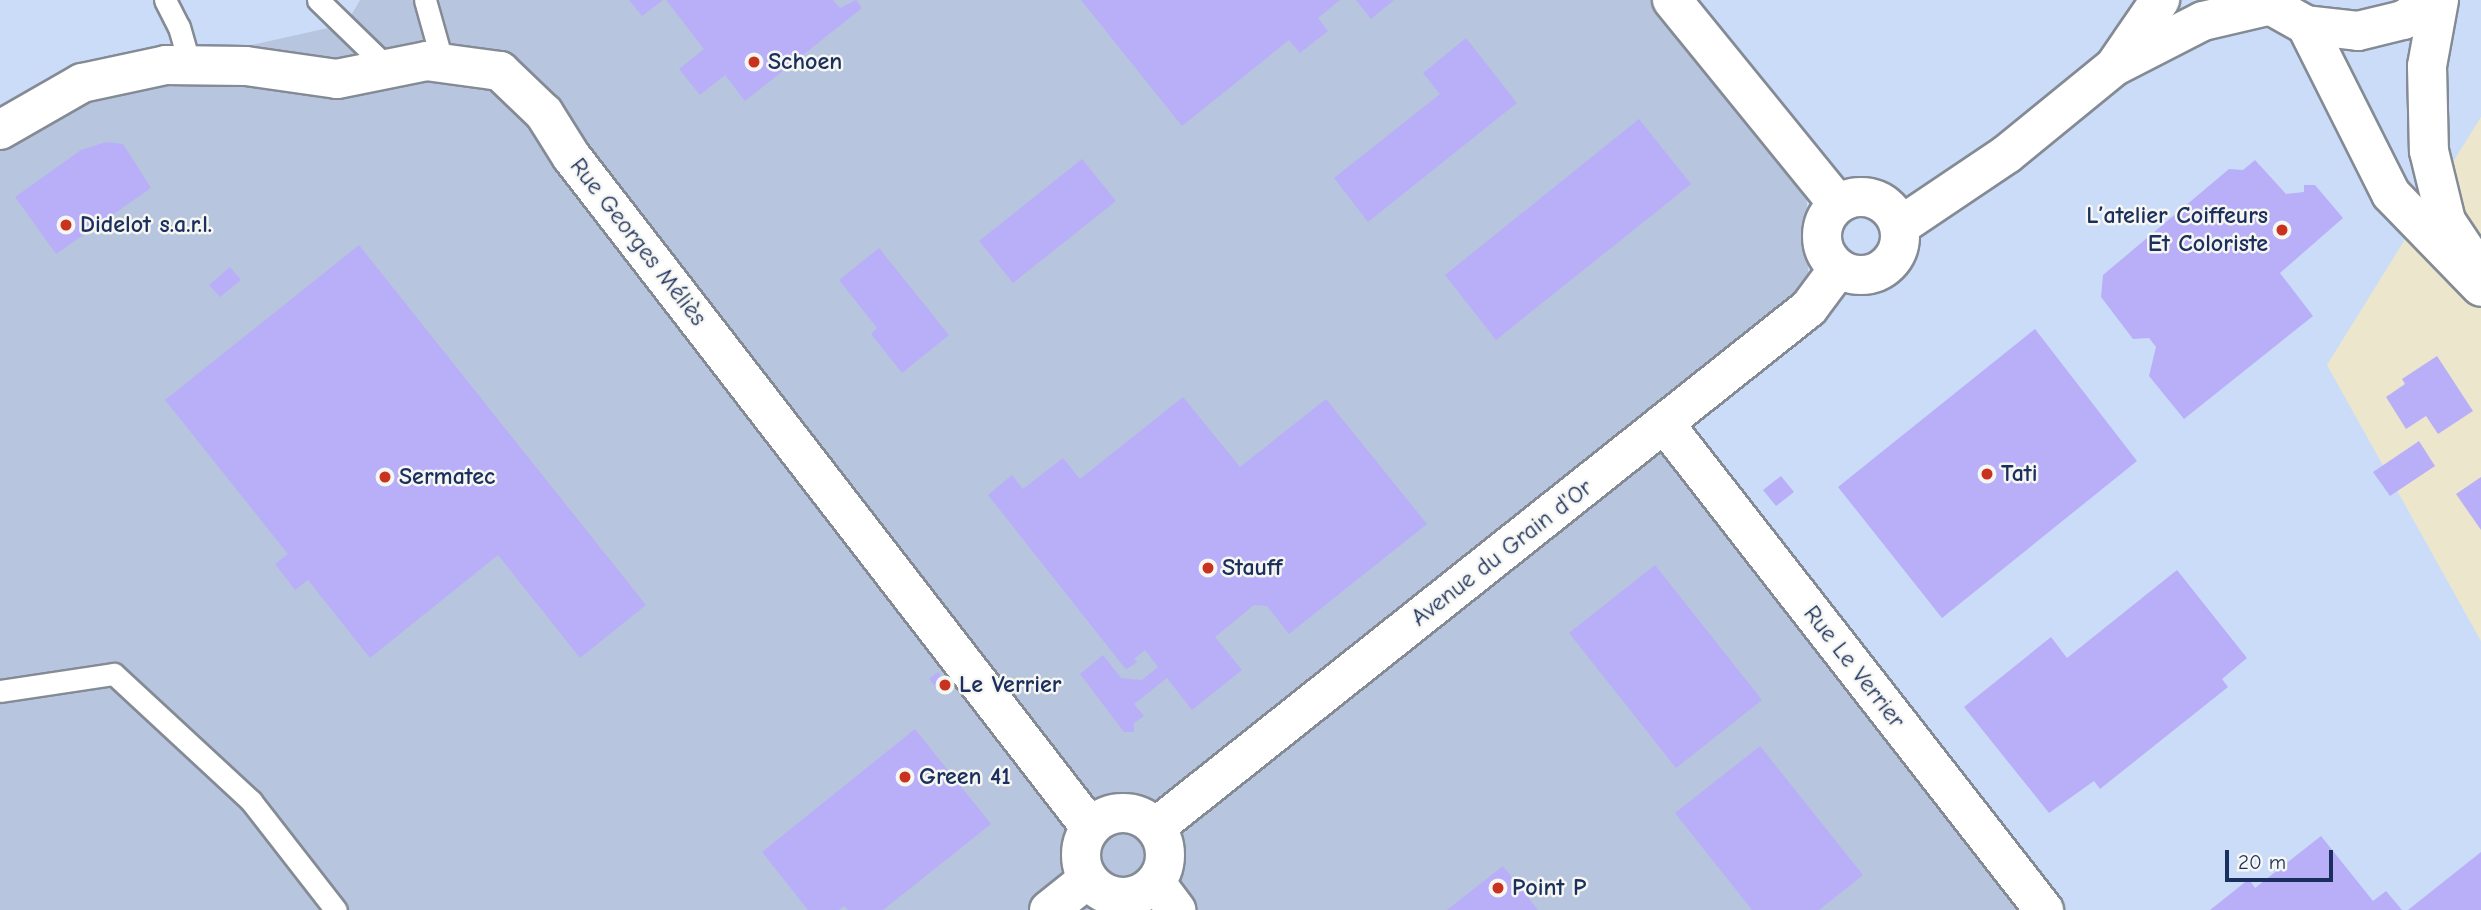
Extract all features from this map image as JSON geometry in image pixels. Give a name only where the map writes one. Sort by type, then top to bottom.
[{"type":"street","points":[[1672,0],[1838,204]]},
{"type":"street","points":[[2115,66],[2160,0]]},
{"type":"street","points":[[1900,226],[2007,154],[2115,66],[2203,21],[2264,3],[2306,25],[2358,31],[2403,20],[2438,0]]},
{"type":"street","points":[[2438,0],[2427,66],[2429,151],[2446,221],[2481,274]]},
{"type":"street","points":[[2306,25],[2391,194],[2481,287]]},
{"type":"street","name":"Rue Georges Méliès","points":[[0,130],[82,83],[166,65],[246,66],[337,79],[426,61],[500,71],[544,113],[579,167],[1090,827]]},
{"type":"street","points":[[1869,197],[1884,204],[1900,226],[1896,255],[1886,267],[1856,276],[1838,269],[1825,253],[1822,232],[1838,204],[1869,197]]},
{"type":"street","name":"Avenue du Grain d'Or","points":[[1156,827],[1809,309],[1838,269]]},
{"type":"street","name":"Rue Le Verrier","points":[[1664,423],[2044,910]]},
{"type":"street","points":[[1115,813],[1134,813],[1156,827],[1165,855],[1166,896],[1114,897],[1088,879],[1080,861],[1082,841],[1090,827],[1115,813]]},
{"type":"street","points":[[1049,910],[1088,879]]},
{"type":"lane","points":[[165,0],[179,27],[190,65]]},
{"type":"lane","points":[[318,0],[389,69]]},
{"type":"lane","points":[[425,0],[443,64]]},
{"type":"lane","points":[[0,691],[114,674],[251,801],[336,910]]},
{"type":"shaded area","points":[[0,0],[360,0],[346,24],[0,130]]},
{"type":"shaded area","points":[[360,0],[1672,0],[1806,165],[1809,308],[1665,423],[2044,910],[0,910],[0,130],[82,83],[346,24]]},
{"type":"shaded area","points":[[1672,0],[2481,0],[2481,117],[2327,365],[2481,641],[2481,910],[2044,910],[1664,423]]},
{"type":"building","points":[[629,0],[663,0],[642,16]]},
{"type":"building","name":"Schoen","points":[[666,0],[833,0],[840,8],[856,0],[862,8],[745,101],[725,75],[700,95],[679,69],[704,49]]},
{"type":"building","points":[[1081,0],[1340,0],[1318,18],[1328,31],[1300,53],[1289,40],[1182,126]]},
{"type":"building","points":[[1356,0],[1394,0],[1371,19]]},
{"type":"building","points":[[1466,38],[1517,103],[1368,222],[1334,178],[1440,94],[1423,73]]},
{"type":"building","points":[[1639,119],[1691,184],[1496,340],[1445,275]]},
{"type":"building","name":"Didelot s.a.r.l.","points":[[106,142],[123,144],[151,188],[56,254],[15,197],[81,150]]},
{"type":"building","points":[[1082,159],[1116,201],[1013,283],[979,241]]},
{"type":"building","points":[[2255,160],[2286,194],[2304,192],[2304,185],[2315,185],[2343,218],[2280,273],[2313,316],[2184,419],[2149,376],[2156,347],[2149,338],[2133,339],[2101,297],[2103,275],[2229,169],[2243,170]]},
{"type":"building","name":"Sermatec","points":[[359,245],[646,605],[580,658],[498,555],[370,658],[308,580],[295,590],[275,564],[288,554],[165,400]]},
{"type":"building","points":[[879,248],[949,335],[902,373],[871,334],[877,328],[839,280]]},
{"type":"building","points":[[230,267],[241,280],[220,297],[209,285]]},
{"type":"building","name":"Tati","points":[[2035,329],[2137,461],[1942,618],[1838,487]]},
{"type":"building","points":[[2437,356],[2473,411],[2438,434],[2426,416],[2406,429],[2386,397],[2405,384],[2402,379]]},
{"type":"building","name":"Stauff","points":[[1183,397],[1240,467],[1326,399],[1427,524],[1289,634],[1267,606],[1254,605],[1215,637],[1242,670],[1192,710],[1167,678],[1134,704],[1144,716],[1134,723],[1134,732],[1124,732],[1080,674],[1103,655],[1121,678],[1142,680],[1158,667],[1145,650],[1134,659],[1137,662],[1127,669],[1124,667],[988,495],[1012,475],[1023,489],[1063,458],[1080,479]]},
{"type":"building","points":[[2419,441],[2435,466],[2390,496],[2373,472]]},
{"type":"building","points":[[1781,476],[1794,492],[1776,506],[1763,490]]},
{"type":"building","points":[[2481,477],[2481,530],[2456,494]]},
{"type":"building","points":[[1655,565],[1762,700],[1676,768],[1569,633]]},
{"type":"building","points":[[2177,570],[2247,658],[2222,679],[2228,687],[2100,789],[2094,781],[2049,813],[1964,707],[2051,637],[2067,658]]},
{"type":"building","points":[[938,672],[947,684],[938,690],[929,679]]},
{"type":"building","name":"Green 41","points":[[915,729],[991,824],[883,910],[848,910],[844,906],[839,910],[808,910],[762,852]]},
{"type":"building","points":[[1760,746],[1863,875],[1819,910],[1752,910],[1675,813]]},
{"type":"building","points":[[2321,836],[2373,901],[2386,891],[2402,910],[2210,910],[2249,879],[2255,888]]},
{"type":"building","points":[[2481,852],[2481,910],[2408,910]]},
{"type":"building","name":"Point P","points":[[1503,866],[1538,910],[1447,910]]},
{"type":"place","name":"Schoen","points":[[754,62]]},
{"type":"place","name":"Didelot s.a.r.l.","points":[[66,225]]},
{"type":"place","name":"L’atelier Coiffeurs Et Coloriste","points":[[2282,230]]},
{"type":"place","name":"Tati","points":[[1987,474]]},
{"type":"place","name":"Sermatec","points":[[385,477]]},
{"type":"place","name":"Stauff","points":[[1208,568]]},
{"type":"place","name":"Le Verrier","points":[[945,685]]},
{"type":"place","name":"Green 41","points":[[905,777]]},
{"type":"place","name":"Point P","points":[[1498,888]]}]
